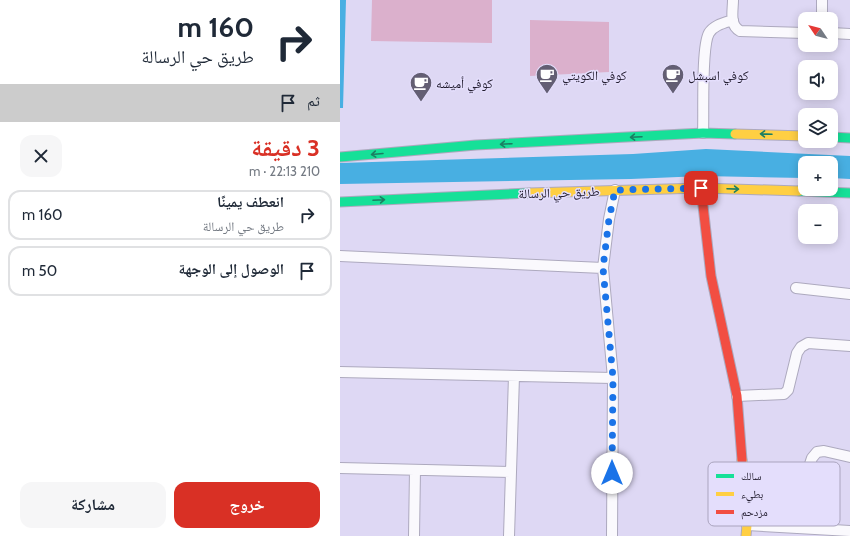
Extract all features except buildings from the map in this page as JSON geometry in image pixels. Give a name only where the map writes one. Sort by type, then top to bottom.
[{"type":"main road","points":[[340,157],[476,145],[704,133],[798,136]]},
{"type":"main road","points":[[838,137],[850,138]]},
{"type":"main road","points":[[701,188],[711,276],[737,396],[742,462]]},
{"type":"main road","name":"طريق حي الرسالة","points":[[340,202],[615,190],[701,188],[850,193]]},
{"type":"main road","points":[[746,536],[747,526]]},
{"type":"street","points":[[733,0],[733,25],[735,29],[740,31],[798,33]]},
{"type":"street","points":[[822,0],[822,12]]},
{"type":"street","points":[[704,133],[705,49],[709,34],[718,24],[733,20]]},
{"type":"street","points":[[838,34],[850,34]]},
{"type":"street","points":[[612,536],[613,378],[603,268],[608,223],[615,190]]},
{"type":"street","points":[[340,256],[603,268]]},
{"type":"street","points":[[796,288],[850,294]]},
{"type":"street","points":[[737,396],[784,394],[788,390],[797,353],[801,347],[808,343],[850,346]]},
{"type":"street","points":[[340,372],[613,378]]},
{"type":"street","points":[[509,536],[514,376]]},
{"type":"street","points":[[811,462],[817,452],[824,451],[850,457]]},
{"type":"street","points":[[340,468],[511,472]]},
{"type":"street","points":[[414,536],[415,470]]},
{"type":"street","points":[[768,526],[850,531]]},
{"type":"shaded area","points":[[372,0],[492,0],[492,43],[371,41]]},
{"type":"shaded area","points":[[530,20],[609,22],[609,72],[530,76]]},
{"type":"water","points":[[340,0],[346,0],[343,108],[340,108]]},
{"type":"water","points":[[706,149],[850,156],[850,179],[838,178],[838,156],[798,156],[798,178],[702,176],[631,179],[340,184],[340,163],[633,154]]},
{"type":"traffic: fast","points":[[340,157],[476,145],[703,133],[735,134]]},
{"type":"traffic: fast","points":[[838,137],[850,138]]},
{"type":"traffic: fast","points":[[340,202],[529,193]]},
{"type":"traffic: fast","points":[[838,193],[850,193]]},
{"type":"traffic: slow","points":[[735,134],[798,136]]},
{"type":"traffic: slow","points":[[529,193],[701,188],[798,191]]},
{"type":"traffic: slow","points":[[746,536],[747,526]]},
{"type":"traffic: jam","points":[[701,188],[711,276],[737,396],[742,460]]},
{"type":"place","name":"كوفي الكويتي","points":[[547,94]]},
{"type":"place","name":"كوفي اسبشل","points":[[673,94]]},
{"type":"place","name":"كوفي أميشه","points":[[421,102]]},
{"type":"route","points":[[612,473],[613,378],[603,268],[609,219],[615,190],[701,188]]}]
